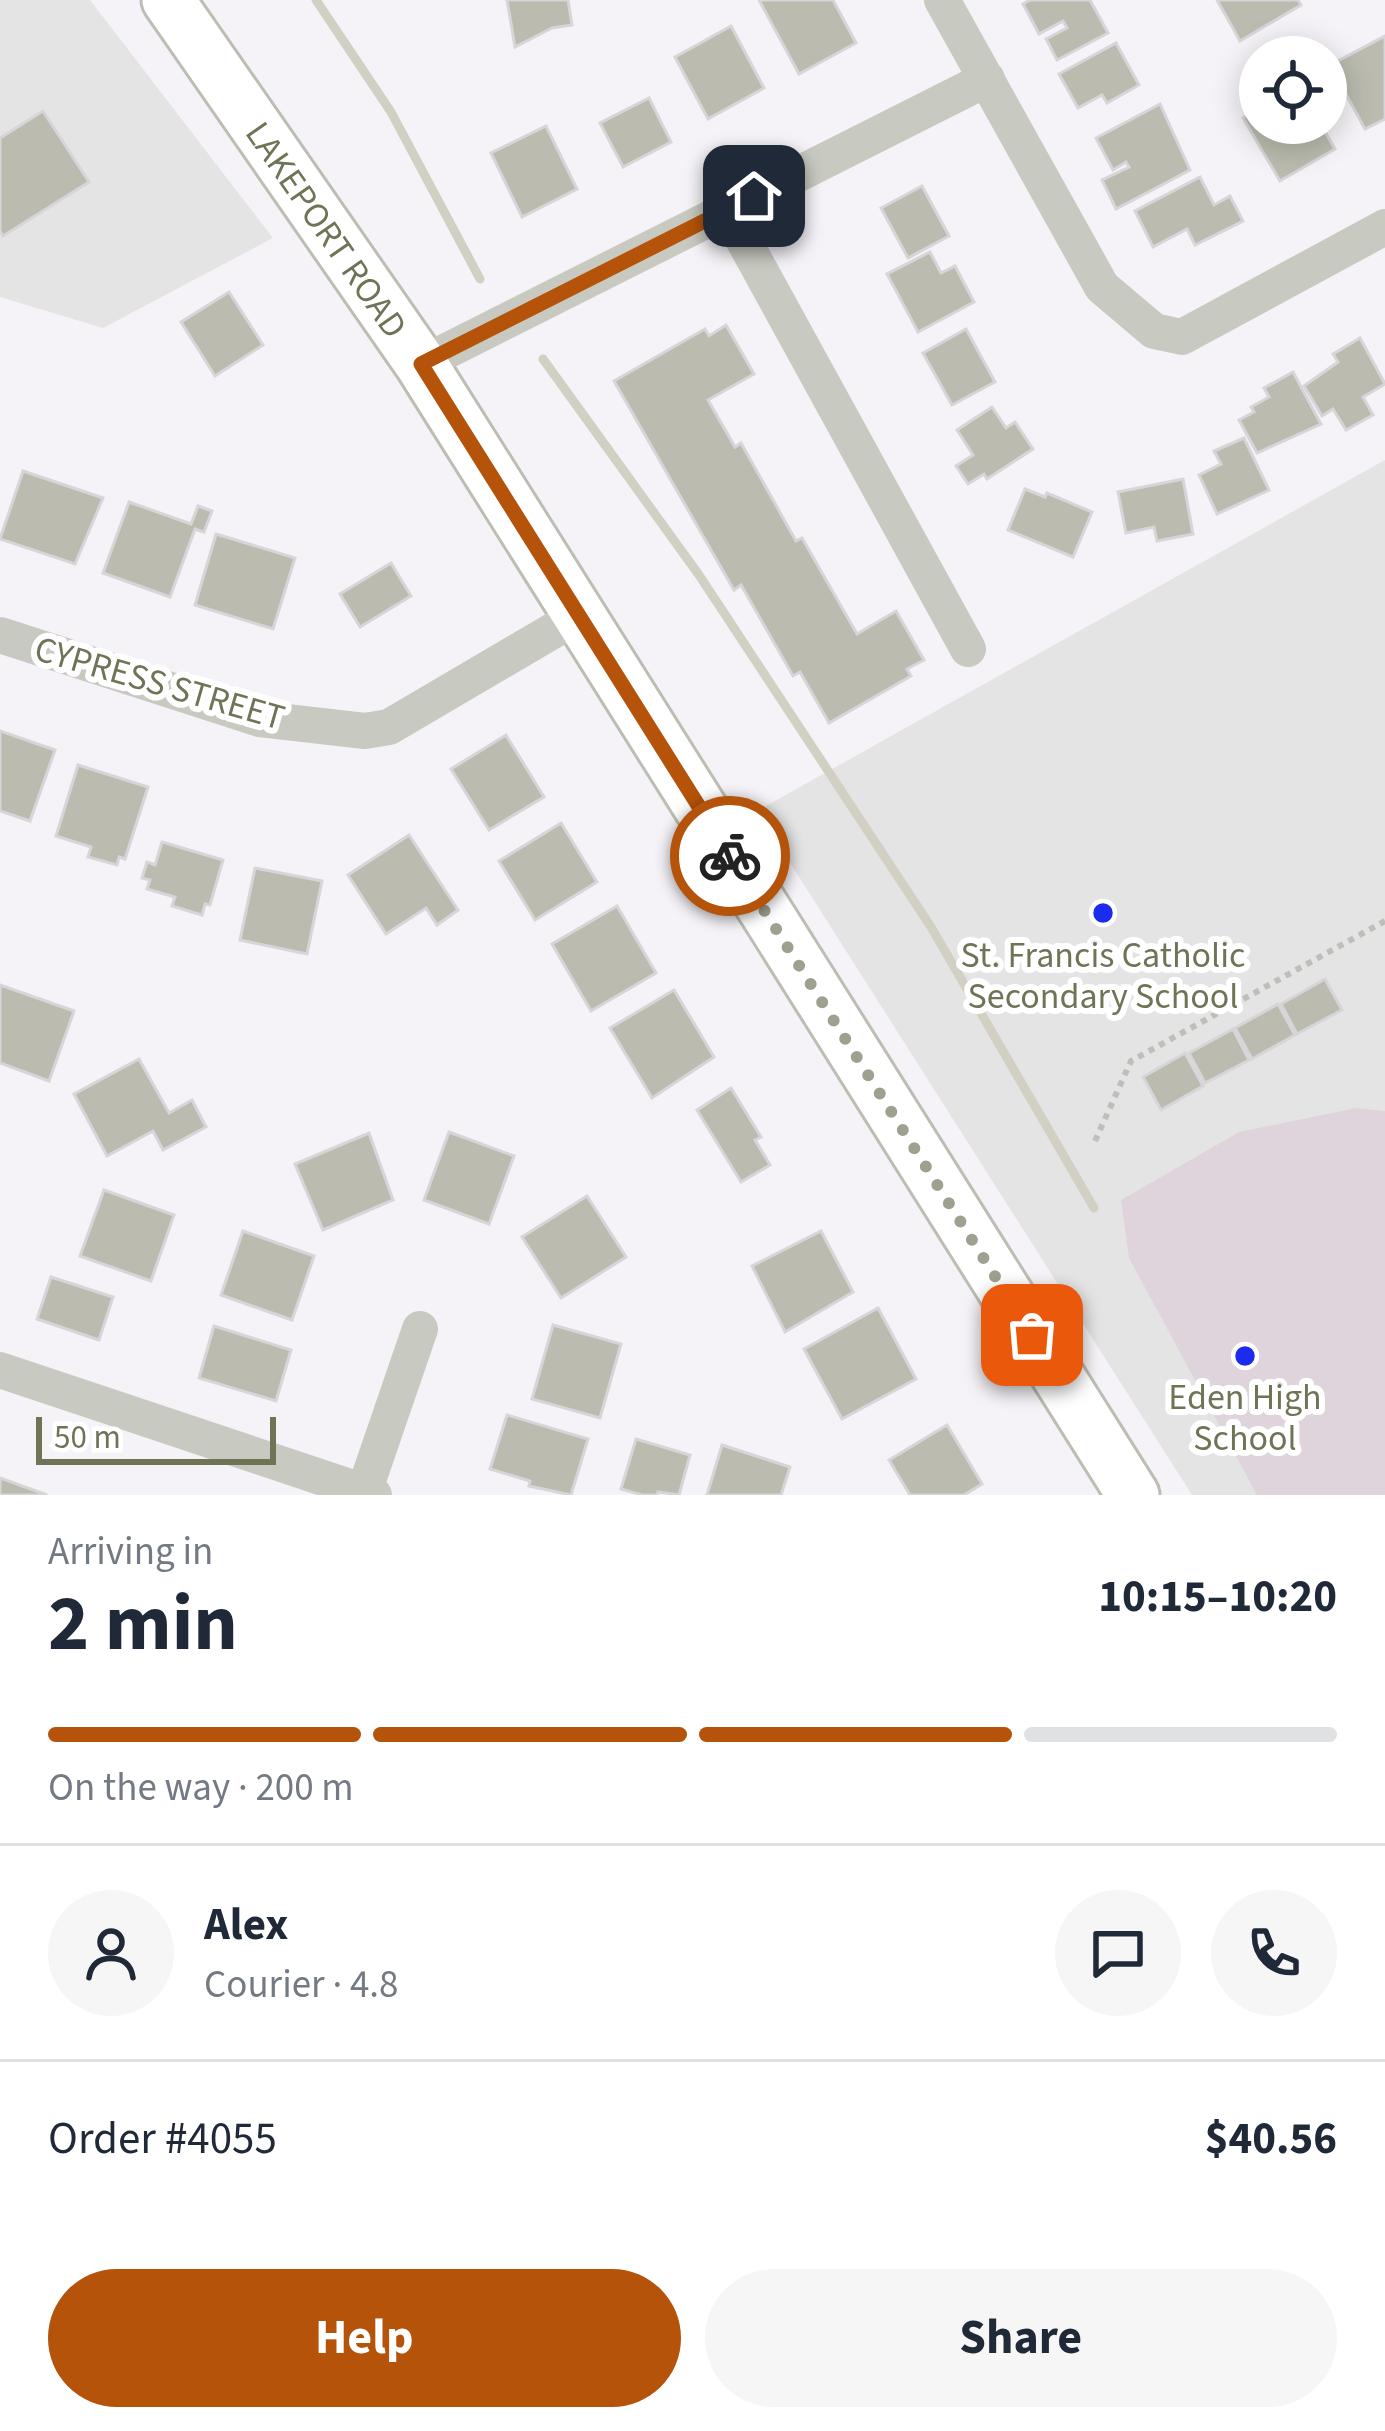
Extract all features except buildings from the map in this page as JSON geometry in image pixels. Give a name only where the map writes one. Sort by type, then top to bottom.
[{"type":"main road","name":"LAKEPORT ROAD","points":[[168,0],[421,364],[1133,1495]]},
{"type":"street","points":[[942,0],[1102,287],[1154,331],[1182,337],[1385,226]]},
{"type":"street","points":[[421,364],[987,79]]},
{"type":"street","points":[[727,210],[968,649]]},
{"type":"street","name":"CYPRESS STREET","points":[[0,635],[260,719],[365,731],[389,727],[578,616]]},
{"type":"street","points":[[0,1370],[369,1494],[420,1329]]},
{"type":"path","points":[[1095,1142],[1131,1061],[1385,921]]},
{"type":"shaded area","points":[[0,0],[90,0],[273,238],[103,328],[0,297]]},
{"type":"shaded area","name":"St. Francis Catholic Secondary School","points":[[1385,460],[1385,1495],[1192,1495],[757,811]]},
{"type":"shaded area","name":"Eden High School","points":[[1356,1108],[1385,1111],[1385,1495],[1257,1495],[1129,1258],[1121,1200],[1239,1132]]},
{"type":"waterway","points":[[316,0],[391,112],[480,279]]},
{"type":"waterway","points":[[543,359],[699,575],[931,927],[1094,1208]]},
{"type":"way so far","points":[[730,856],[1032,1335]]},
{"type":"place","name":"St. Francis Catholic Secondary School","points":[[1103,913]]},
{"type":"place","name":"Eden High School","points":[[1245,1356]]},
{"type":"route","points":[[730,856],[421,364],[754,196]]}]
